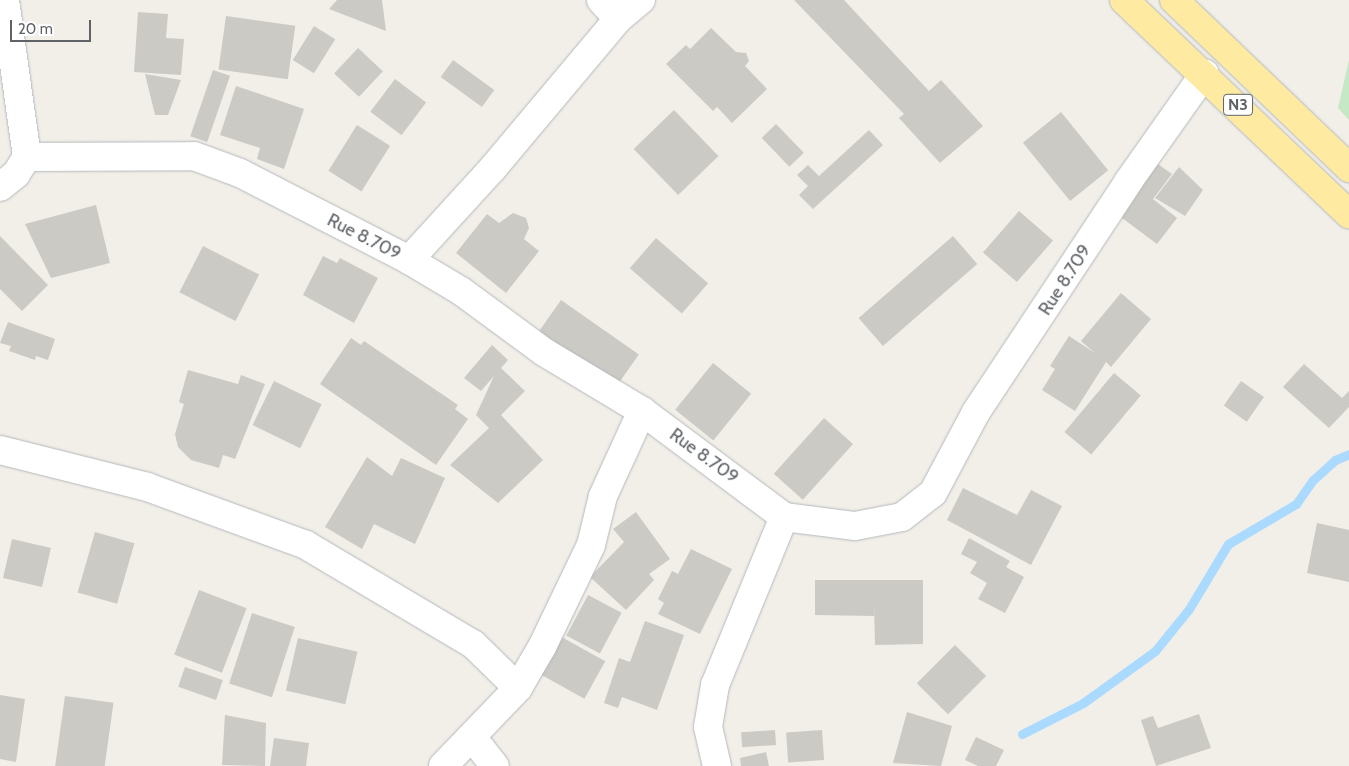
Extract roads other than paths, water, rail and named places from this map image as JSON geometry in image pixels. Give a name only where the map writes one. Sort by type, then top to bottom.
[{"type":"highway","name":"N3","points":[[1124,0],[1205,74],[1349,214]]},
{"type":"highway","name":"N3","points":[[1174,0],[1349,168]]},
{"type":"street","points":[[0,187],[16,174],[28,157],[5,0]]},
{"type":"street","points":[[409,260],[493,168],[610,10],[641,0]]},
{"type":"street","name":"Rue 8.709","points":[[28,157],[194,156],[240,173],[409,260],[461,291],[544,352],[642,411],[784,518],[855,526],[902,517],[933,493],[976,412],[1128,182],[1205,74]]},
{"type":"street","points":[[443,766],[518,688],[542,647],[591,544],[603,496],[642,411]]},
{"type":"street","points":[[0,450],[147,487],[306,545],[473,644],[518,688]]},
{"type":"street","points":[[717,766],[708,727],[715,685],[784,518]]},
{"type":"street","points":[[472,737],[495,766]]},
{"type":"waterway","points":[[1022,734],[1083,703],[1155,651],[1189,609],[1228,544],[1296,504],[1313,480],[1335,460],[1349,454]]}]
